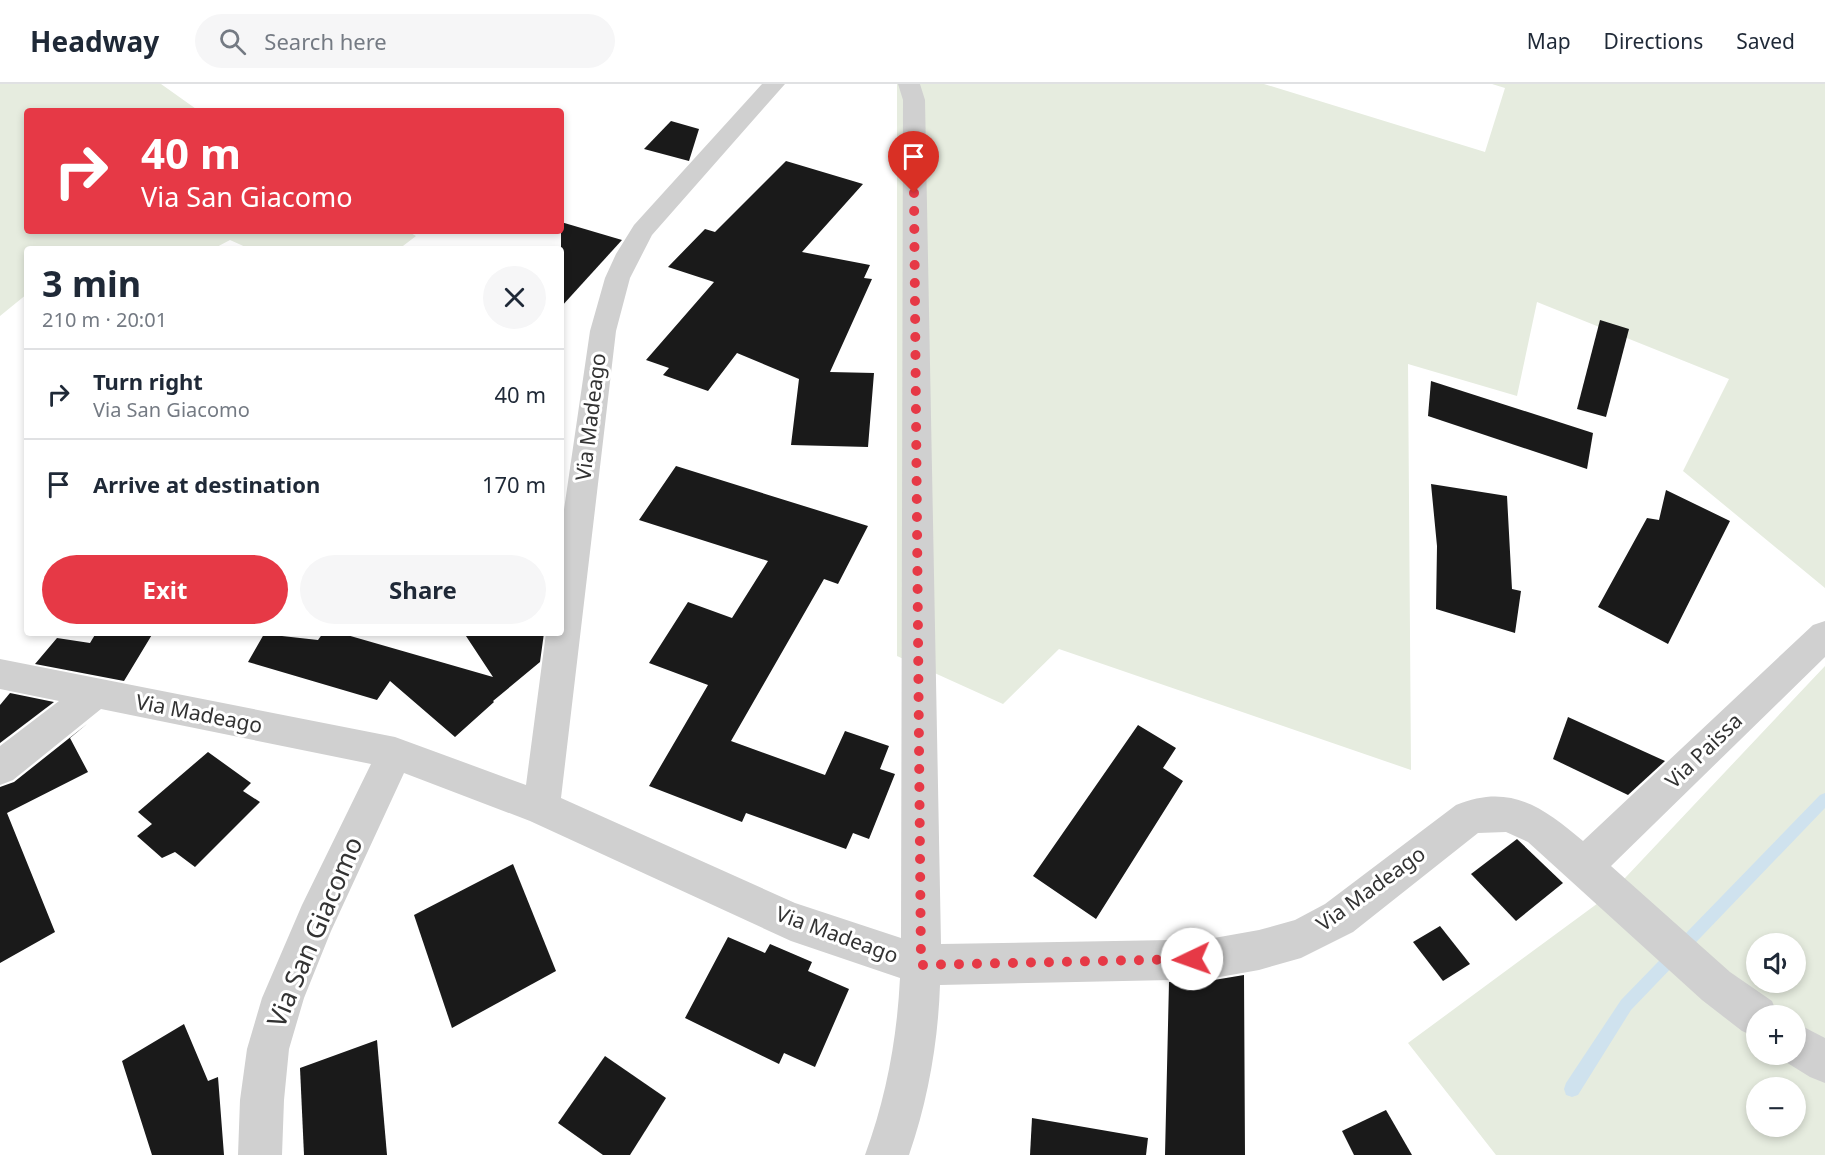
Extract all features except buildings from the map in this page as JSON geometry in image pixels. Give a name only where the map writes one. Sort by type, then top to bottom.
[{"type":"street","name":"Via Madeago","points":[[564,625],[603,331],[615,280],[626,255],[643,230],[774,84]]},
{"type":"street","points":[[887,1155],[907,1081],[919,1022],[921,965],[911,92]]},
{"type":"street","name":"Via Paissa","points":[[1583,867],[1825,635]]},
{"type":"street","name":"Via Madeago","points":[[542,808],[562,636]]},
{"type":"street","name":"Via Madeago","points":[[0,674],[395,753],[542,808],[791,921],[921,965],[1171,960],[1214,958],[1259,950],[1301,938],[1339,918],[1469,817],[1481,813],[1506,814],[1528,820],[1709,978],[1746,1007]]},
{"type":"street","points":[[0,768],[96,693]]},
{"type":"street","name":"Via San Giacomo","points":[[260,1155],[267,1049],[283,998],[316,919],[395,753]]},
{"type":"street","points":[[1806,1050],[1825,1062]]},
{"type":"shaded area","points":[[0,84],[161,84],[195,108],[24,108],[24,234],[412,234],[416,236],[403,246],[243,246],[230,240],[219,246],[24,246],[24,296],[0,316]]},
{"type":"shaded area","points":[[897,84],[1264,84],[1485,152],[1505,88],[1492,84],[1825,84],[1825,588],[1683,471],[1729,379],[1537,302],[1517,396],[1408,364],[1411,770],[1059,649],[1003,704],[897,656]]},
{"type":"shaded area","points":[[1825,666],[1825,1155],[1496,1155],[1408,1043],[1609,895]]},
{"type":"waterway","points":[[1572,1089],[1626,1005],[1825,799]]},
{"type":"route","points":[[914,193],[921,965],[1192,959]]}]
